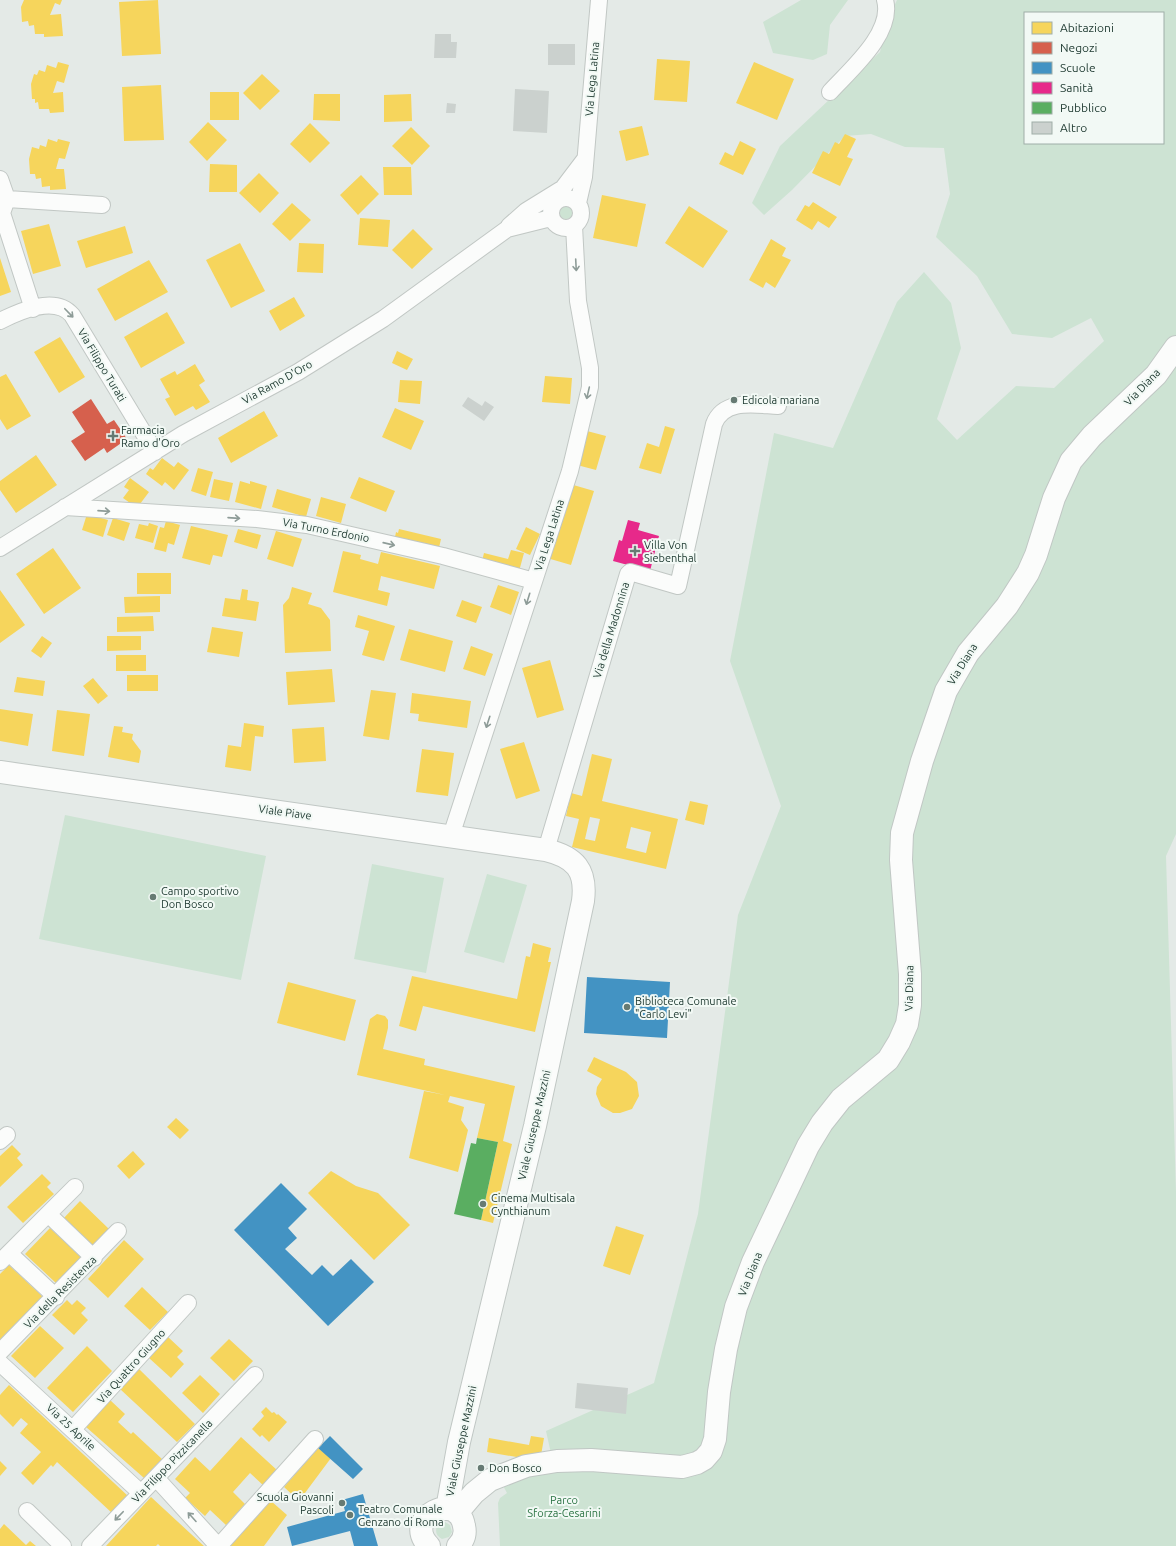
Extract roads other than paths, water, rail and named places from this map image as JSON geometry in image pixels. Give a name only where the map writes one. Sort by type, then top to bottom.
[{"type":"street","name":"Via Lega Latina","points":[[578,203],[583,184],[600,0]]},
{"type":"street","points":[[830,92],[872,48],[881,30],[885,15],[885,0]]},
{"type":"street","points":[[507,229],[522,214],[555,198],[570,198],[578,203],[581,213],[578,222],[574,226],[561,228],[551,218],[551,209],[555,198],[585,159]]},
{"type":"street","points":[[0,179],[7,199],[2,214],[33,309]]},
{"type":"street","points":[[7,199],[102,205]]},
{"type":"street","name":"Via Ramo D'Oro","points":[[0,548],[183,434],[298,372],[382,319],[507,229],[551,218]]},
{"type":"street","name":"Via Lega Latina","points":[[451,836],[570,471],[591,381],[578,301],[574,226]]},
{"type":"street","name":"Via Filippo Turati","points":[[0,321],[33,309],[55,305],[62,307],[69,312],[155,452]]},
{"type":"street","name":"Via Diana","points":[[452,1511],[490,1480],[526,1466],[557,1460],[591,1460],[682,1467],[697,1463],[704,1459],[711,1451],[715,1439],[719,1392],[726,1349],[736,1307],[755,1258],[808,1146],[822,1123],[841,1099],[888,1060],[899,1042],[907,1024],[910,1005],[910,974],[901,860],[902,833],[918,775],[946,691],[968,652],[1007,606],[1028,573],[1036,555],[1054,498],[1071,461],[1092,436],[1156,375],[1176,347]]},
{"type":"street","name":"Via della Madonnina","points":[[546,850],[628,574],[630,572],[678,586],[714,424],[720,412],[731,407],[754,405],[778,406]]},
{"type":"street","name":"Via Turno Erdonio","points":[[65,507],[257,519],[307,525],[443,556],[534,581]]},
{"type":"street","name":"Viale Piave","points":[[0,772],[546,850],[569,859],[579,869],[584,882]]},
{"type":"street","name":"Viale Giuseppe Mazzini","points":[[452,1511],[459,1442],[535,1126],[583,901],[584,882]]},
{"type":"street","points":[[56,1297],[5,1258],[75,1187]]},
{"type":"street","points":[[48,1214],[94,1258]]},
{"type":"street","name":"Via della Resistenza","points":[[0,1352],[56,1297],[118,1231]]},
{"type":"street","name":"Via Quattro Giugno","points":[[73,1429],[188,1303]]},
{"type":"street","name":"Via 25 Aprile","points":[[0,1363],[141,1493]]},
{"type":"street","name":"Via Filippo Pizzicanella","points":[[90,1546],[255,1375]]},
{"type":"street","points":[[156,1478],[218,1546],[315,1439]]},
{"type":"street","points":[[27,1511],[63,1546]]},
{"type":"street","points":[[429,1546],[423,1538],[423,1522],[434,1511],[452,1511],[464,1522],[465,1530],[460,1545]]},
{"type":"place","name":"Edicola mariana","points":[[734,400]]},
{"type":"place","name":"Farmacia Ramo d'Oro","points":[[113,436]]},
{"type":"place","name":"Villa Von Siebenthal","points":[[635,551]]},
{"type":"place","name":"Campo sportivo Don Bosco","points":[[153,897]]},
{"type":"place","name":"Biblioteca Comunale \"Carlo Levi\"","points":[[627,1007]]},
{"type":"place","name":"Cinema Multisala Cynthianum","points":[[483,1204]]},
{"type":"place","name":"Don Bosco","points":[[481,1468]]},
{"type":"place","name":"Scuola Giovanni Pascoli","points":[[342,1503]]},
{"type":"place","name":"Teatro Comunale Genzano di Roma","points":[[350,1515]]},
{"type":"park label","name":"Parco Sforza-Cesarini","points":[[564,1506]]}]
